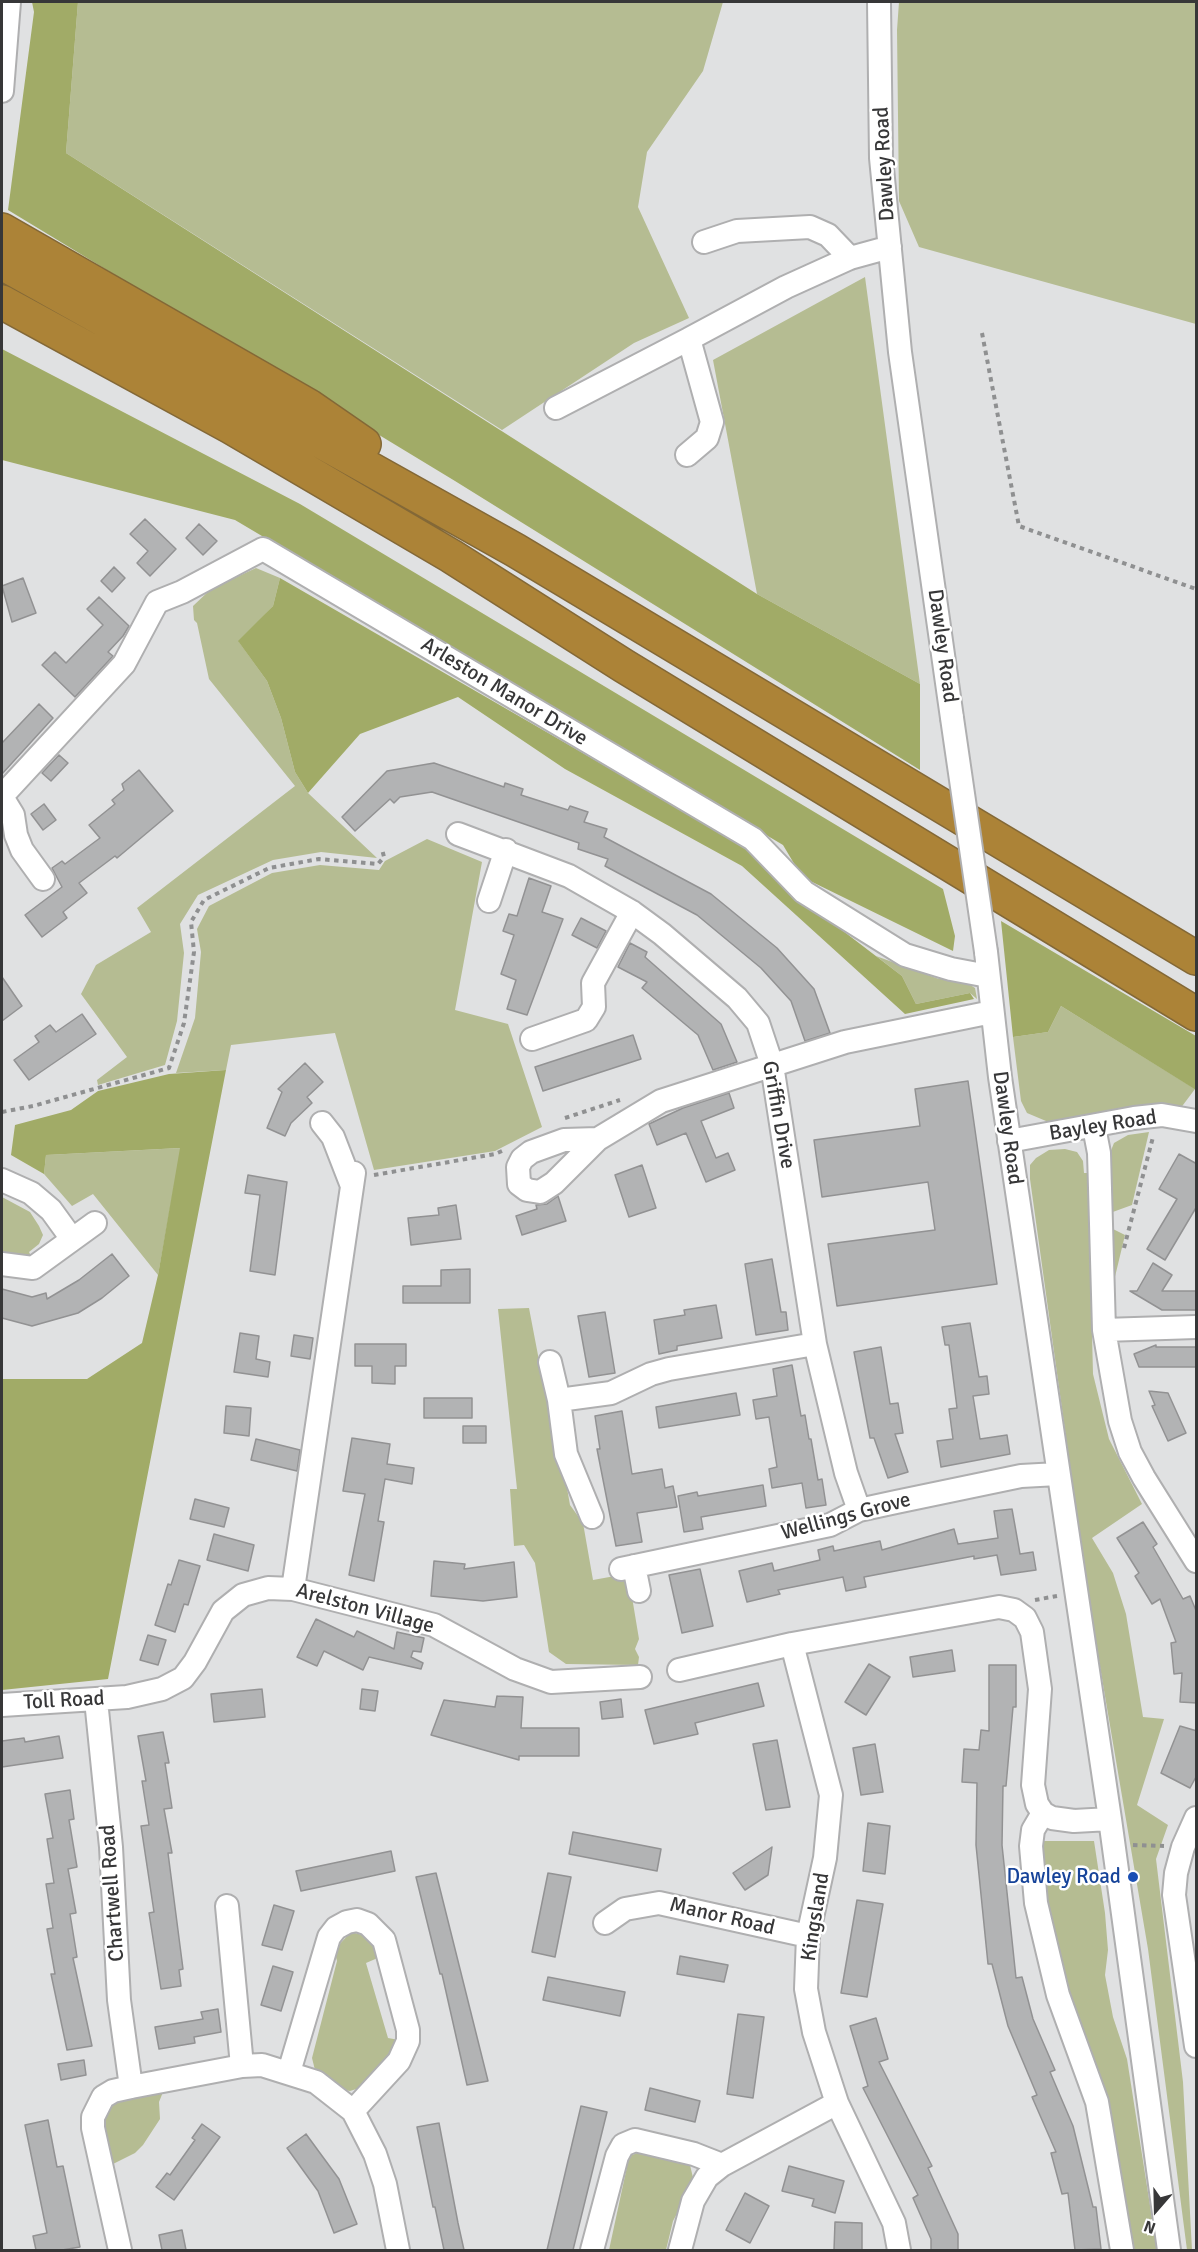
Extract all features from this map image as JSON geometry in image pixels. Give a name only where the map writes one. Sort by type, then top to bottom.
[{"type":"highway","points":[[2,230],[309,406],[515,550]]},
{"type":"highway","points":[[2,263],[515,550],[1197,958]]},
{"type":"highway","points":[[2,302],[231,427],[451,556],[624,666],[1197,1014]]},
{"type":"highway","points":[[2,322],[231,427]]},
{"type":"street","points":[[2,91],[9,2]]},
{"type":"street","name":"Dawley Road","points":[[879,2],[881,158],[900,352],[986,952],[1009,1141],[1110,1819],[1169,2250]]},
{"type":"street","points":[[704,242],[737,231],[810,227],[819,228],[850,258]]},
{"type":"street","points":[[556,408],[786,287],[850,258],[890,247]]},
{"type":"street","points":[[687,455],[707,438],[712,422],[689,339]]},
{"type":"street","name":"Arleston Manor Drive","points":[[2,797],[124,664],[157,602],[182,592],[263,549],[753,839],[804,892],[906,955],[951,969],[988,976]]},
{"type":"street","points":[[2,797],[13,815],[16,835],[22,850],[43,879]]},
{"type":"street","name":"Griffin Drive","points":[[458,834],[506,850],[569,876],[632,912],[736,998],[758,1023],[771,1065],[815,1344],[846,1473],[859,1510]]},
{"type":"street","points":[[489,901],[506,850]]},
{"type":"street","points":[[532,1039],[586,1020],[594,1007],[593,983],[632,912]]},
{"type":"street","points":[[598,1139],[661,1101],[771,1065],[845,1042],[992,1012]]},
{"type":"street","name":"Bayley Road","points":[[1009,1141],[1134,1118],[1158,1116],[1197,1120]]},
{"type":"street","points":[[293,1589],[353,1180],[333,1137],[322,1123]]},
{"type":"street","points":[[1094,1127],[1099,1153],[1104,1330],[1117,1410],[1130,1452],[1170,1521],[1197,1561]]},
{"type":"street","points":[[2,1180],[32,1193],[51,1210],[72,1239]]},
{"type":"street","points":[[2,1264],[33,1268],[95,1223]]},
{"type":"street","points":[[1104,1330],[1197,1327]]},
{"type":"street","points":[[559,1400],[611,1393],[651,1374],[669,1369],[815,1344]]},
{"type":"street","points":[[550,1362],[559,1400],[566,1454],[592,1517]]},
{"type":"street","name":"Wellings Grove","points":[[639,1591],[627,1568],[830,1525],[859,1510],[1021,1476],[1058,1474]]},
{"type":"street","points":[[1170,1521],[1197,1525]]},
{"type":"street","name":"Arelston Village","points":[[127,1697],[162,1689],[183,1678],[195,1662],[222,1611],[243,1594],[268,1588],[293,1589],[434,1625],[514,1669],[551,1682],[640,1677]]},
{"type":"street","points":[[679,1670],[792,1644],[999,1607],[1014,1610],[1025,1618],[1034,1643],[1040,1689],[1033,1785],[1042,1813],[1033,1830],[1031,1846],[1036,1903],[1058,1995],[1097,2102],[1122,2250]]},
{"type":"street","name":"Kingsland","points":[[792,1644],[831,1795],[825,1858],[808,1936],[806,1989],[814,2032],[837,2103],[894,2223],[899,2250]]},
{"type":"street","name":"Toll Road","points":[[2,1705],[127,1697]]},
{"type":"street","name":"Chartwell Road","points":[[96,1700],[111,1847],[119,2000],[130,2086]]},
{"type":"street","points":[[1042,1813],[1064,1820],[1110,1819]]},
{"type":"street","points":[[1196,2046],[1174,1895],[1176,1873],[1183,1847],[1197,1818]]},
{"type":"street","name":"Manor Road","points":[[605,1923],[625,1909],[659,1903],[808,1936]]},
{"type":"street","points":[[227,1906],[242,2066]]},
{"type":"street","points":[[289,2072],[329,1937],[336,1928],[346,1922],[357,1920],[368,1924],[384,1940],[408,2030],[408,2041],[399,2061],[353,2111]]},
{"type":"street","points":[[120,2250],[93,2118],[103,2097],[130,2086],[242,2066],[262,2065],[316,2082],[353,2111],[375,2154],[385,2184],[398,2250]]},
{"type":"street","points":[[680,2250],[693,2200],[706,2177],[722,2165],[837,2103]]},
{"type":"street","points":[[592,2250],[617,2156],[623,2145],[635,2140],[694,2154],[722,2165]]},
{"type":"path","points":[[982,333],[1019,526],[1197,589]]},
{"type":"path","points":[[2,1112],[33,1106],[169,1068],[184,1023],[194,952],[191,922],[204,900],[269,868],[319,859],[378,864],[384,857],[382,849]]},
{"type":"path","points":[[1123,1252],[1158,1116]]},
{"type":"path","points":[[1113,1845],[1183,1847]]},
{"type":"green space","points":[[32,2],[78,2],[66,153],[757,594],[920,684],[920,770],[455,481],[8,210],[34,12]]},
{"type":"green space","points":[[78,2],[723,2],[703,71],[647,152],[638,207],[689,318],[634,343],[502,430],[66,153]]},
{"type":"green space","points":[[899,2],[1196,2],[1196,324],[919,247],[899,201],[897,30]]},
{"type":"green space","points":[[865,277],[920,684],[757,594],[713,360]]},
{"type":"green space","points":[[2,349],[300,504],[943,889],[955,936],[953,951],[802,877],[783,845],[235,520],[2,460]]},
{"type":"green space","points":[[256,568],[280,578],[273,606],[239,642],[267,681],[281,718],[295,772],[308,793],[377,858],[321,852],[273,860],[198,895],[180,924],[184,953],[177,1021],[165,1065],[98,1085],[97,1080],[127,1057],[81,994],[96,965],[151,932],[137,908],[295,786],[209,679],[197,623],[194,620],[193,606],[211,589]]},
{"type":"green space","points":[[280,578],[742,845],[800,898],[902,976],[916,1004],[970,993],[974,999],[905,1014],[742,866],[565,769],[458,697],[360,734],[308,793],[295,772],[281,718],[267,681],[238,641],[273,606]]},
{"type":"green space","points":[[427,839],[482,862],[455,1010],[508,1024],[542,1127],[495,1151],[374,1170],[335,1033],[231,1045],[226,1070],[176,1073],[195,1018],[201,952],[197,929],[209,906],[272,873],[320,865],[379,870],[385,861]]},
{"type":"green space","points":[[1001,921],[1196,1036],[1196,1090],[1061,1006],[1048,1032],[1013,1037]]},
{"type":"green space","points":[[876,956],[939,979],[961,979],[975,988],[977,999],[970,993],[916,1004],[902,976]]},
{"type":"green space","points":[[1061,1006],[1195,1089],[1177,1113],[1057,1125],[1055,1121],[1046,1121],[1027,1113],[1021,1101],[1013,1037],[1048,1032]]},
{"type":"green space","points":[[226,1070],[108,1679],[2,1690],[2,1379],[87,1379],[142,1343],[158,1275],[180,1148],[46,1155],[44,1174],[11,1155],[15,1125],[71,1110],[98,1091],[169,1074]]},
{"type":"green space","points":[[1149,1132],[1132,1205],[1110,1213],[1110,1153],[1114,1143],[1128,1135]]},
{"type":"green space","points":[[181,1148],[158,1275],[93,1194],[72,1206],[44,1174],[46,1155]]},
{"type":"green space","points":[[1065,1149],[1077,1152],[1083,1161],[1084,1173],[1088,1173],[1093,1374],[1109,1439],[1142,1504],[1092,1538],[1113,1573],[1126,1614],[1143,1717],[1164,1719],[1137,1805],[1168,1825],[1156,1859],[1183,2082],[1192,2250],[1187,2250],[1148,1949],[1088,1596],[1030,1179],[1030,1165],[1036,1158],[1049,1150]]},
{"type":"green space","points":[[2,1197],[30,1212],[39,1226],[43,1235],[39,1244],[29,1252],[31,1256],[22,1258],[2,1255]]},
{"type":"green space","points":[[1111,1228],[1125,1235],[1113,1285]]},
{"type":"green space","points":[[529,1308],[558,1460],[562,1460],[570,1505],[583,1523],[593,1580],[615,1576],[624,1579],[631,1591],[639,1639],[635,1649],[639,1657],[638,1665],[566,1664],[549,1652],[535,1563],[524,1545],[514,1546],[510,1489],[517,1489],[498,1309]]},
{"type":"green space","points":[[1038,1841],[1094,1841],[1105,1913],[1108,1950],[1105,1975],[1113,2017],[1127,2059],[1157,2250],[1128,2250],[1071,2021],[1050,1921]]},
{"type":"green space","points":[[351,1932],[363,1935],[374,1945],[380,1957],[366,1963],[388,2038],[399,2040],[369,2085],[350,2091],[339,2089],[315,2070],[312,2058],[337,1961],[334,1950]]},
{"type":"green space","points":[[163,2092],[159,2102],[160,2119],[143,2145],[135,2153],[113,2164],[103,2120],[106,2109],[116,2100]]},
{"type":"green space","points":[[640,2152],[682,2158],[690,2165],[694,2182],[673,2221],[666,2250],[609,2250],[628,2162],[632,2155]]},
{"type":"building","points":[[145,519],[176,549],[150,576],[137,563],[148,551],[130,534]]},
{"type":"building","points":[[199,524],[217,541],[203,555],[186,538]]},
{"type":"building","points":[[114,567],[125,578],[112,592],[101,581]]},
{"type":"building","points":[[23,578],[36,613],[12,622],[2,586]]},
{"type":"building","points":[[99,597],[129,626],[108,652],[113,656],[75,697],[42,665],[55,652],[66,663],[103,625],[87,609]]},
{"type":"building","points":[[39,704],[53,718],[2,774],[2,743]]},
{"type":"building","points":[[59,755],[68,763],[51,781],[42,773]]},
{"type":"building","points":[[434,763],[504,787],[505,783],[523,789],[521,795],[568,810],[570,806],[588,812],[584,822],[607,829],[604,837],[711,894],[777,948],[814,989],[830,1033],[805,1041],[791,1001],[761,968],[697,915],[605,866],[608,859],[578,849],[579,843],[432,792],[400,797],[394,803],[390,799],[355,831],[342,817],[387,771]]},
{"type":"building","points":[[139,770],[173,811],[117,858],[115,856],[79,883],[87,893],[63,912],[67,918],[42,937],[25,915],[62,887],[52,868],[62,861],[65,864],[100,838],[89,825],[115,804],[112,800],[124,790],[122,784]]},
{"type":"building","points":[[44,804],[56,820],[43,830],[31,814]]},
{"type":"building","points":[[529,878],[551,886],[542,912],[563,919],[527,1015],[507,1009],[516,980],[501,974],[514,935],[503,931],[509,914],[517,916]]},
{"type":"building","points":[[581,918],[606,931],[597,948],[572,935]]},
{"type":"building","points":[[630,943],[647,952],[645,957],[721,1024],[737,1062],[713,1070],[698,1035],[642,988],[647,982],[618,967]]},
{"type":"building","points":[[2,977],[22,1006],[2,1021]]},
{"type":"building","points":[[82,1014],[96,1034],[29,1080],[14,1060],[39,1042],[35,1036],[50,1025],[56,1032]]},
{"type":"building","points":[[633,1035],[641,1059],[543,1091],[535,1067]]},
{"type":"building","points":[[305,1063],[323,1082],[307,1097],[312,1103],[291,1123],[285,1136],[267,1128],[282,1092],[278,1089]]},
{"type":"building","points":[[968,1081],[997,1284],[837,1306],[828,1244],[935,1230],[928,1182],[822,1197],[814,1140],[920,1126],[915,1089]]},
{"type":"building","points":[[729,1093],[734,1108],[701,1121],[716,1158],[728,1153],[735,1170],[706,1182],[686,1133],[657,1145],[649,1124],[683,1108]]},
{"type":"building","points":[[1179,1154],[1197,1164],[1197,1206],[1165,1260],[1147,1249],[1177,1199],[1159,1189]]},
{"type":"building","points":[[642,1165],[656,1208],[629,1217],[615,1175]]},
{"type":"building","points":[[248,1175],[287,1182],[275,1275],[250,1271],[260,1195],[245,1193]]},
{"type":"building","points":[[558,1196],[566,1221],[522,1235],[516,1216],[537,1209],[536,1205],[547,1204]]},
{"type":"building","points":[[456,1205],[461,1239],[411,1245],[408,1218],[439,1215],[438,1208]]},
{"type":"building","points":[[112,1254],[129,1276],[102,1298],[78,1313],[32,1326],[2,1318],[2,1289],[32,1297],[46,1293],[47,1299],[79,1280]]},
{"type":"building","points":[[772,1259],[781,1312],[786,1312],[788,1330],[756,1335],[745,1264]]},
{"type":"building","points":[[1153,1263],[1172,1275],[1162,1291],[1197,1291],[1197,1310],[1162,1310],[1130,1291],[1137,1291]]},
{"type":"building","points":[[470,1269],[470,1303],[403,1303],[403,1286],[441,1286],[441,1270]]},
{"type":"building","points":[[716,1305],[722,1338],[677,1346],[677,1350],[659,1354],[654,1320],[685,1315],[684,1310]]},
{"type":"building","points":[[605,1312],[615,1373],[589,1377],[578,1316]]},
{"type":"building","points":[[970,1323],[979,1377],[987,1376],[989,1394],[973,1396],[980,1439],[1007,1435],[1010,1454],[941,1467],[937,1441],[953,1439],[949,1409],[957,1408],[949,1345],[945,1345],[942,1327]]},
{"type":"building","points":[[240,1333],[259,1336],[256,1359],[270,1362],[268,1377],[234,1372]]},
{"type":"building","points":[[294,1335],[313,1338],[310,1359],[291,1356]]},
{"type":"building","points":[[355,1344],[406,1344],[406,1366],[395,1366],[395,1384],[372,1383],[372,1366],[355,1366]]},
{"type":"building","points":[[1156,1345],[1156,1347],[1197,1347],[1197,1367],[1139,1367],[1134,1354]]},
{"type":"building","points":[[881,1347],[890,1404],[898,1403],[903,1433],[895,1434],[908,1472],[888,1478],[874,1438],[870,1438],[854,1352]]},
{"type":"building","points":[[792,1365],[801,1416],[805,1415],[818,1480],[822,1479],[826,1505],[806,1508],[802,1483],[772,1488],[769,1469],[777,1467],[769,1417],[756,1419],[753,1400],[777,1396],[773,1369]]},
{"type":"building","points":[[1149,1391],[1168,1393],[1186,1433],[1168,1441],[1152,1406],[1155,1405]]},
{"type":"building","points":[[736,1393],[740,1415],[659,1428],[656,1407]]},
{"type":"building","points":[[424,1398],[472,1398],[472,1418],[424,1418]]},
{"type":"building","points":[[226,1406],[251,1408],[249,1436],[224,1433]]},
{"type":"building","points":[[622,1411],[632,1474],[662,1469],[665,1488],[673,1486],[677,1507],[637,1513],[642,1542],[616,1546],[597,1449],[600,1449],[595,1416]]},
{"type":"building","points":[[463,1426],[486,1426],[486,1443],[463,1443]]},
{"type":"building","points":[[352,1438],[390,1444],[387,1464],[414,1468],[412,1484],[385,1479],[378,1521],[384,1522],[374,1581],[349,1575],[365,1494],[343,1491]]},
{"type":"building","points":[[256,1439],[300,1450],[297,1471],[251,1460]]},
{"type":"building","points":[[763,1485],[766,1506],[701,1517],[703,1529],[684,1532],[678,1496],[697,1492],[698,1496]]},
{"type":"building","points":[[195,1499],[229,1508],[224,1527],[190,1519]]},
{"type":"building","points":[[1012,1509],[1020,1554],[1033,1552],[1036,1570],[1001,1575],[997,1555],[974,1559],[974,1556],[864,1577],[866,1587],[846,1591],[843,1577],[778,1590],[780,1594],[747,1602],[739,1571],[772,1563],[774,1571],[820,1560],[818,1550],[833,1546],[834,1551],[880,1541],[882,1550],[954,1529],[958,1544],[998,1538],[994,1511]]},
{"type":"building","points":[[1143,1522],[1157,1544],[1153,1547],[1183,1599],[1190,1596],[1197,1613],[1197,1703],[1180,1702],[1182,1673],[1174,1674],[1171,1643],[1176,1642],[1160,1599],[1152,1604],[1135,1576],[1139,1573],[1117,1538]]},
{"type":"building","points":[[214,1534],[254,1545],[248,1571],[207,1560]]},
{"type":"building","points":[[179,1560],[200,1566],[188,1605],[184,1604],[175,1632],[155,1625],[168,1584],[171,1585]]},
{"type":"building","points":[[434,1561],[465,1564],[464,1569],[514,1562],[517,1597],[483,1601],[431,1596]]},
{"type":"building","points":[[700,1569],[713,1626],[682,1633],[669,1575]]},
{"type":"building","points":[[316,1619],[354,1637],[357,1631],[394,1649],[397,1632],[424,1638],[421,1652],[413,1651],[411,1657],[423,1663],[421,1669],[369,1657],[363,1670],[324,1651],[317,1666],[297,1657]]},
{"type":"building","points":[[148,1635],[166,1640],[158,1665],[140,1660]]},
{"type":"building","points":[[952,1650],[955,1671],[913,1677],[910,1657]]},
{"type":"building","points":[[869,1664],[890,1677],[866,1715],[845,1702]]},
{"type":"building","points":[[989,1665],[1016,1665],[1016,1707],[1013,1707],[1006,1786],[1003,1786],[1002,1845],[1016,1978],[1022,1977],[1033,2019],[1055,2070],[1050,2072],[1073,2126],[1093,2207],[1096,2207],[1101,2249],[1075,2250],[1068,2193],[1062,2194],[1051,2153],[1056,2152],[1032,2097],[1037,2095],[1008,2026],[992,1964],[988,1964],[976,1845],[977,1783],[962,1782],[964,1749],[979,1750],[981,1730],[989,1731]]},
{"type":"building","points":[[758,1683],[764,1706],[695,1723],[698,1734],[654,1744],[645,1710]]},
{"type":"building","points":[[262,1689],[265,1717],[214,1722],[211,1694]]},
{"type":"building","points":[[362,1689],[378,1691],[375,1711],[360,1709]]},
{"type":"building","points":[[497,1696],[523,1697],[521,1728],[579,1728],[579,1756],[519,1756],[519,1760],[431,1735],[444,1700],[495,1707]]},
{"type":"building","points":[[621,1699],[623,1717],[602,1719],[600,1702]]},
{"type":"building","points":[[1180,1726],[1197,1731],[1197,1775],[1190,1788],[1161,1773]]},
{"type":"building","points":[[163,1732],[169,1763],[165,1763],[172,1808],[164,1809],[172,1853],[168,1853],[183,1969],[179,1970],[181,1986],[161,1989],[149,1913],[154,1912],[141,1826],[149,1825],[142,1781],[146,1781],[138,1736]]},
{"type":"building","points":[[59,1736],[63,1758],[2,1767],[2,1741],[24,1738],[25,1742]]},
{"type":"building","points":[[777,1740],[790,1807],[766,1810],[753,1744]]},
{"type":"building","points":[[875,1744],[883,1792],[861,1795],[853,1748]]},
{"type":"building","points":[[70,1790],[74,1819],[69,1820],[77,1867],[68,1869],[76,1913],[70,1914],[77,1957],[73,1958],[92,2046],[67,2050],[51,1974],[55,1974],[47,1929],[53,1928],[46,1884],[54,1883],[47,1839],[53,1838],[45,1794]]},
{"type":"building","points":[[868,1823],[890,1826],[885,1874],[863,1871]]},
{"type":"building","points":[[573,1832],[661,1849],[657,1871],[569,1854]]},
{"type":"building","points":[[772,1847],[768,1875],[745,1890],[733,1873]]},
{"type":"building","points":[[391,1851],[395,1871],[301,1891],[296,1871]]},
{"type":"building","points":[[436,1873],[488,2081],[467,2085],[442,1974],[440,1974],[416,1877]]},
{"type":"building","points":[[548,1873],[571,1877],[555,1957],[532,1952]]},
{"type":"building","points":[[857,1900],[883,1904],[867,1997],[841,1993]]},
{"type":"building","points":[[274,1905],[294,1911],[282,1950],[262,1945]]},
{"type":"building","points":[[680,1956],[728,1965],[724,1982],[677,1974]]},
{"type":"building","points":[[273,1966],[293,1972],[281,2011],[261,2005]]},
{"type":"building","points":[[548,1977],[625,1992],[620,2016],[543,2000]]},
{"type":"building","points":[[218,2009],[221,2032],[194,2037],[195,2043],[159,2049],[155,2027],[203,2019],[201,2012]]},
{"type":"building","points":[[738,2014],[764,2017],[753,2098],[727,2094]]},
{"type":"building","points":[[876,2018],[888,2059],[879,2062],[932,2166],[928,2168],[958,2234],[958,2250],[931,2250],[931,2239],[913,2198],[918,2195],[863,2088],[868,2086],[850,2026]]},
{"type":"building","points":[[84,2060],[86,2075],[61,2080],[58,2064]]},
{"type":"building","points":[[650,2088],[700,2101],[695,2122],[645,2110]]},
{"type":"building","points":[[581,2106],[607,2112],[573,2250],[547,2250]]},
{"type":"building","points":[[48,2120],[57,2167],[63,2166],[80,2247],[36,2250],[33,2236],[47,2233],[25,2125]]},
{"type":"building","points":[[439,2123],[464,2250],[444,2250],[417,2127]]},
{"type":"building","points":[[202,2124],[220,2137],[174,2200],[156,2187],[167,2173],[170,2175],[195,2140],[192,2138]]},
{"type":"building","points":[[306,2134],[339,2179],[357,2224],[334,2233],[318,2191],[287,2148]]},
{"type":"building","points":[[789,2166],[844,2181],[835,2213],[812,2206],[814,2199],[782,2191]]},
{"type":"building","points":[[745,2193],[769,2206],[750,2243],[726,2230]]},
{"type":"building","points":[[835,2222],[862,2223],[862,2250],[834,2250]]},
{"type":"building","points":[[182,2230],[186,2250],[162,2250],[159,2235]]},
{"type":"place","name":"Dawley Road","points":[[1133,1877]]}]
